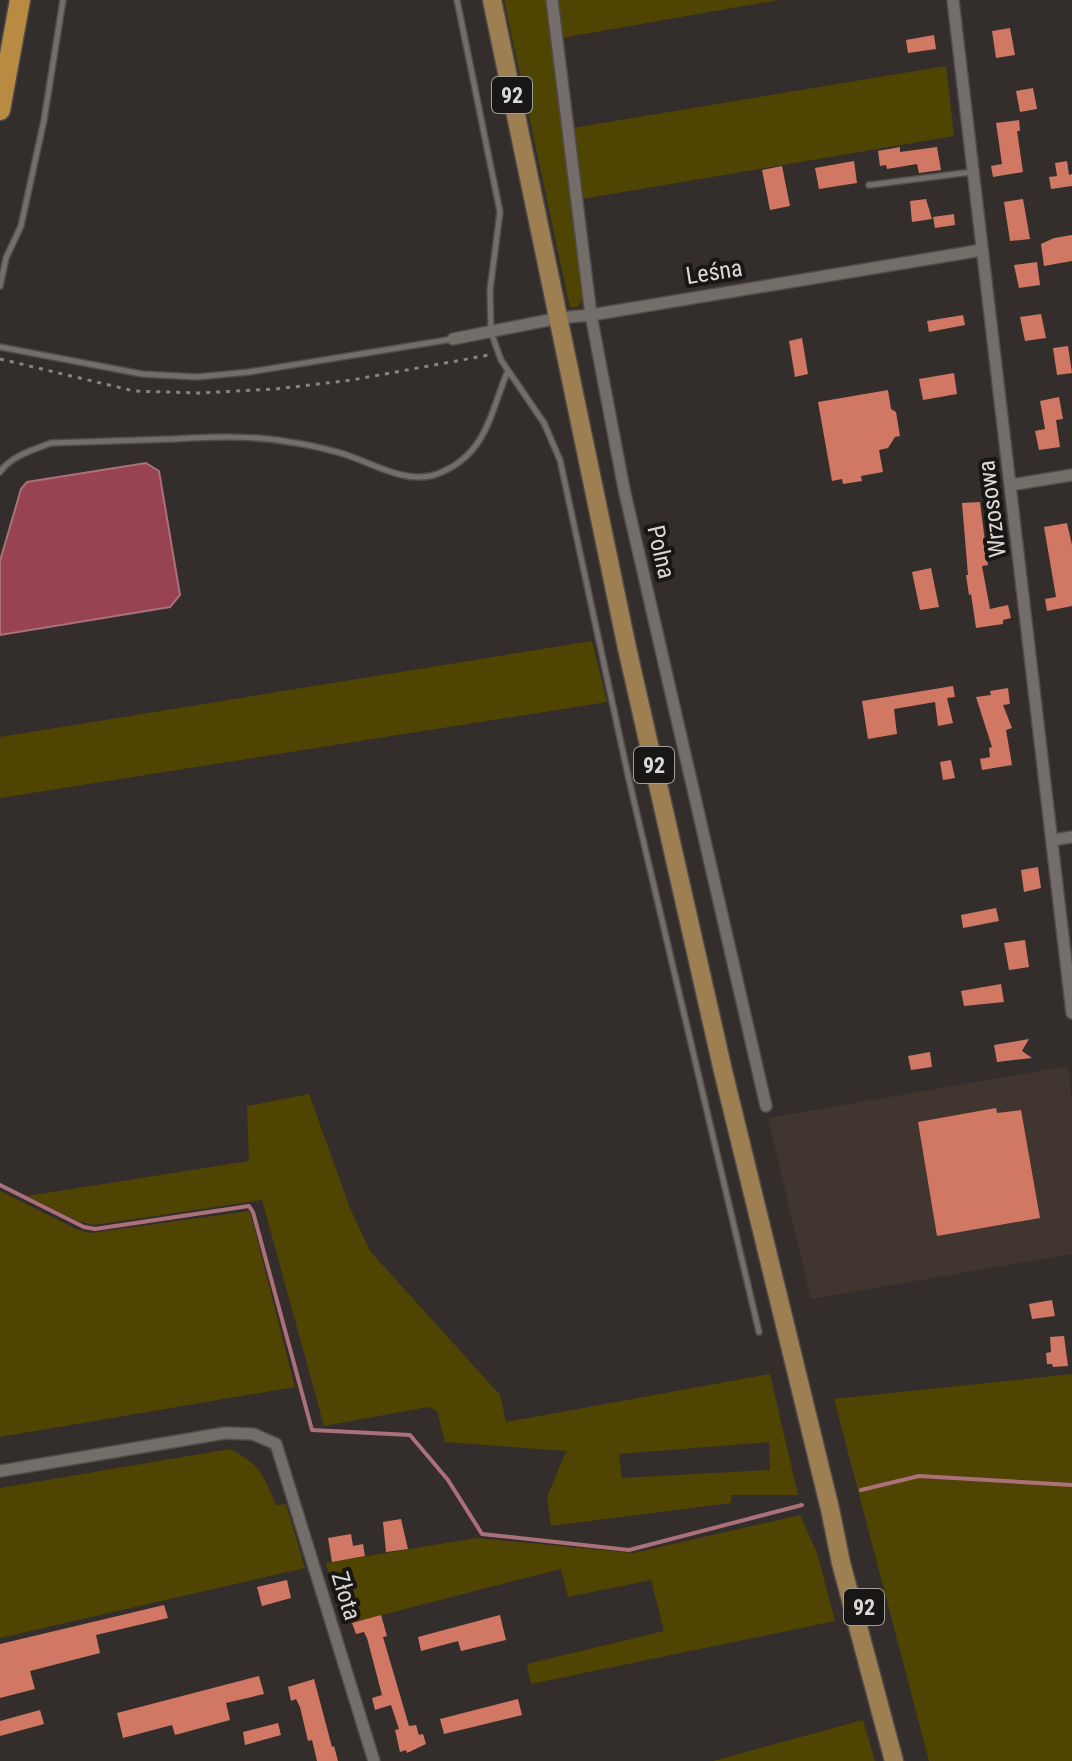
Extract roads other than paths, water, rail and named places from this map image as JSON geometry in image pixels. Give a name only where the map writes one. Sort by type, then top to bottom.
[{"type":"highway","points":[[0,110],[20,0]]},
{"type":"main road","name":"92","points":[[492,0],[627,648],[723,1071],[841,1563],[894,1761]]},
{"type":"main road","name":"92","points":[[830,1509],[862,1599],[906,1761]]},
{"type":"street","name":"Polna","points":[[552,0],[591,315],[624,489],[766,1106]]},
{"type":"street","name":"Wrzosowa","points":[[953,0],[1072,1013]]},
{"type":"street","name":"Leśna","points":[[453,339],[559,318],[982,250]]},
{"type":"street","points":[[1011,485],[1072,475]]},
{"type":"street","points":[[1053,840],[1072,837]]},
{"type":"street","name":"Złota","points":[[0,1471],[225,1433],[253,1434],[276,1444],[374,1761]]},
{"type":"lane","points":[[0,286],[6,258],[21,226],[63,0]]},
{"type":"lane","points":[[457,0],[500,212],[490,290],[491,332],[507,373],[544,423],[560,460],[629,780],[759,1332]]},
{"type":"lane","points":[[869,185],[973,172]]},
{"type":"lane","points":[[0,347],[142,374],[197,377],[249,372],[453,339]]},
{"type":"lane","points":[[0,472],[28,452],[51,443],[230,437],[287,441],[339,452],[398,474],[435,475],[476,448],[492,421],[495,402],[507,373]]},
{"type":"waterway","points":[[0,1185],[84,1227],[95,1229],[249,1206],[312,1430],[410,1435],[448,1480],[482,1534],[629,1550],[802,1505]]},
{"type":"waterway","points":[[861,1490],[919,1476],[1072,1485]]}]
